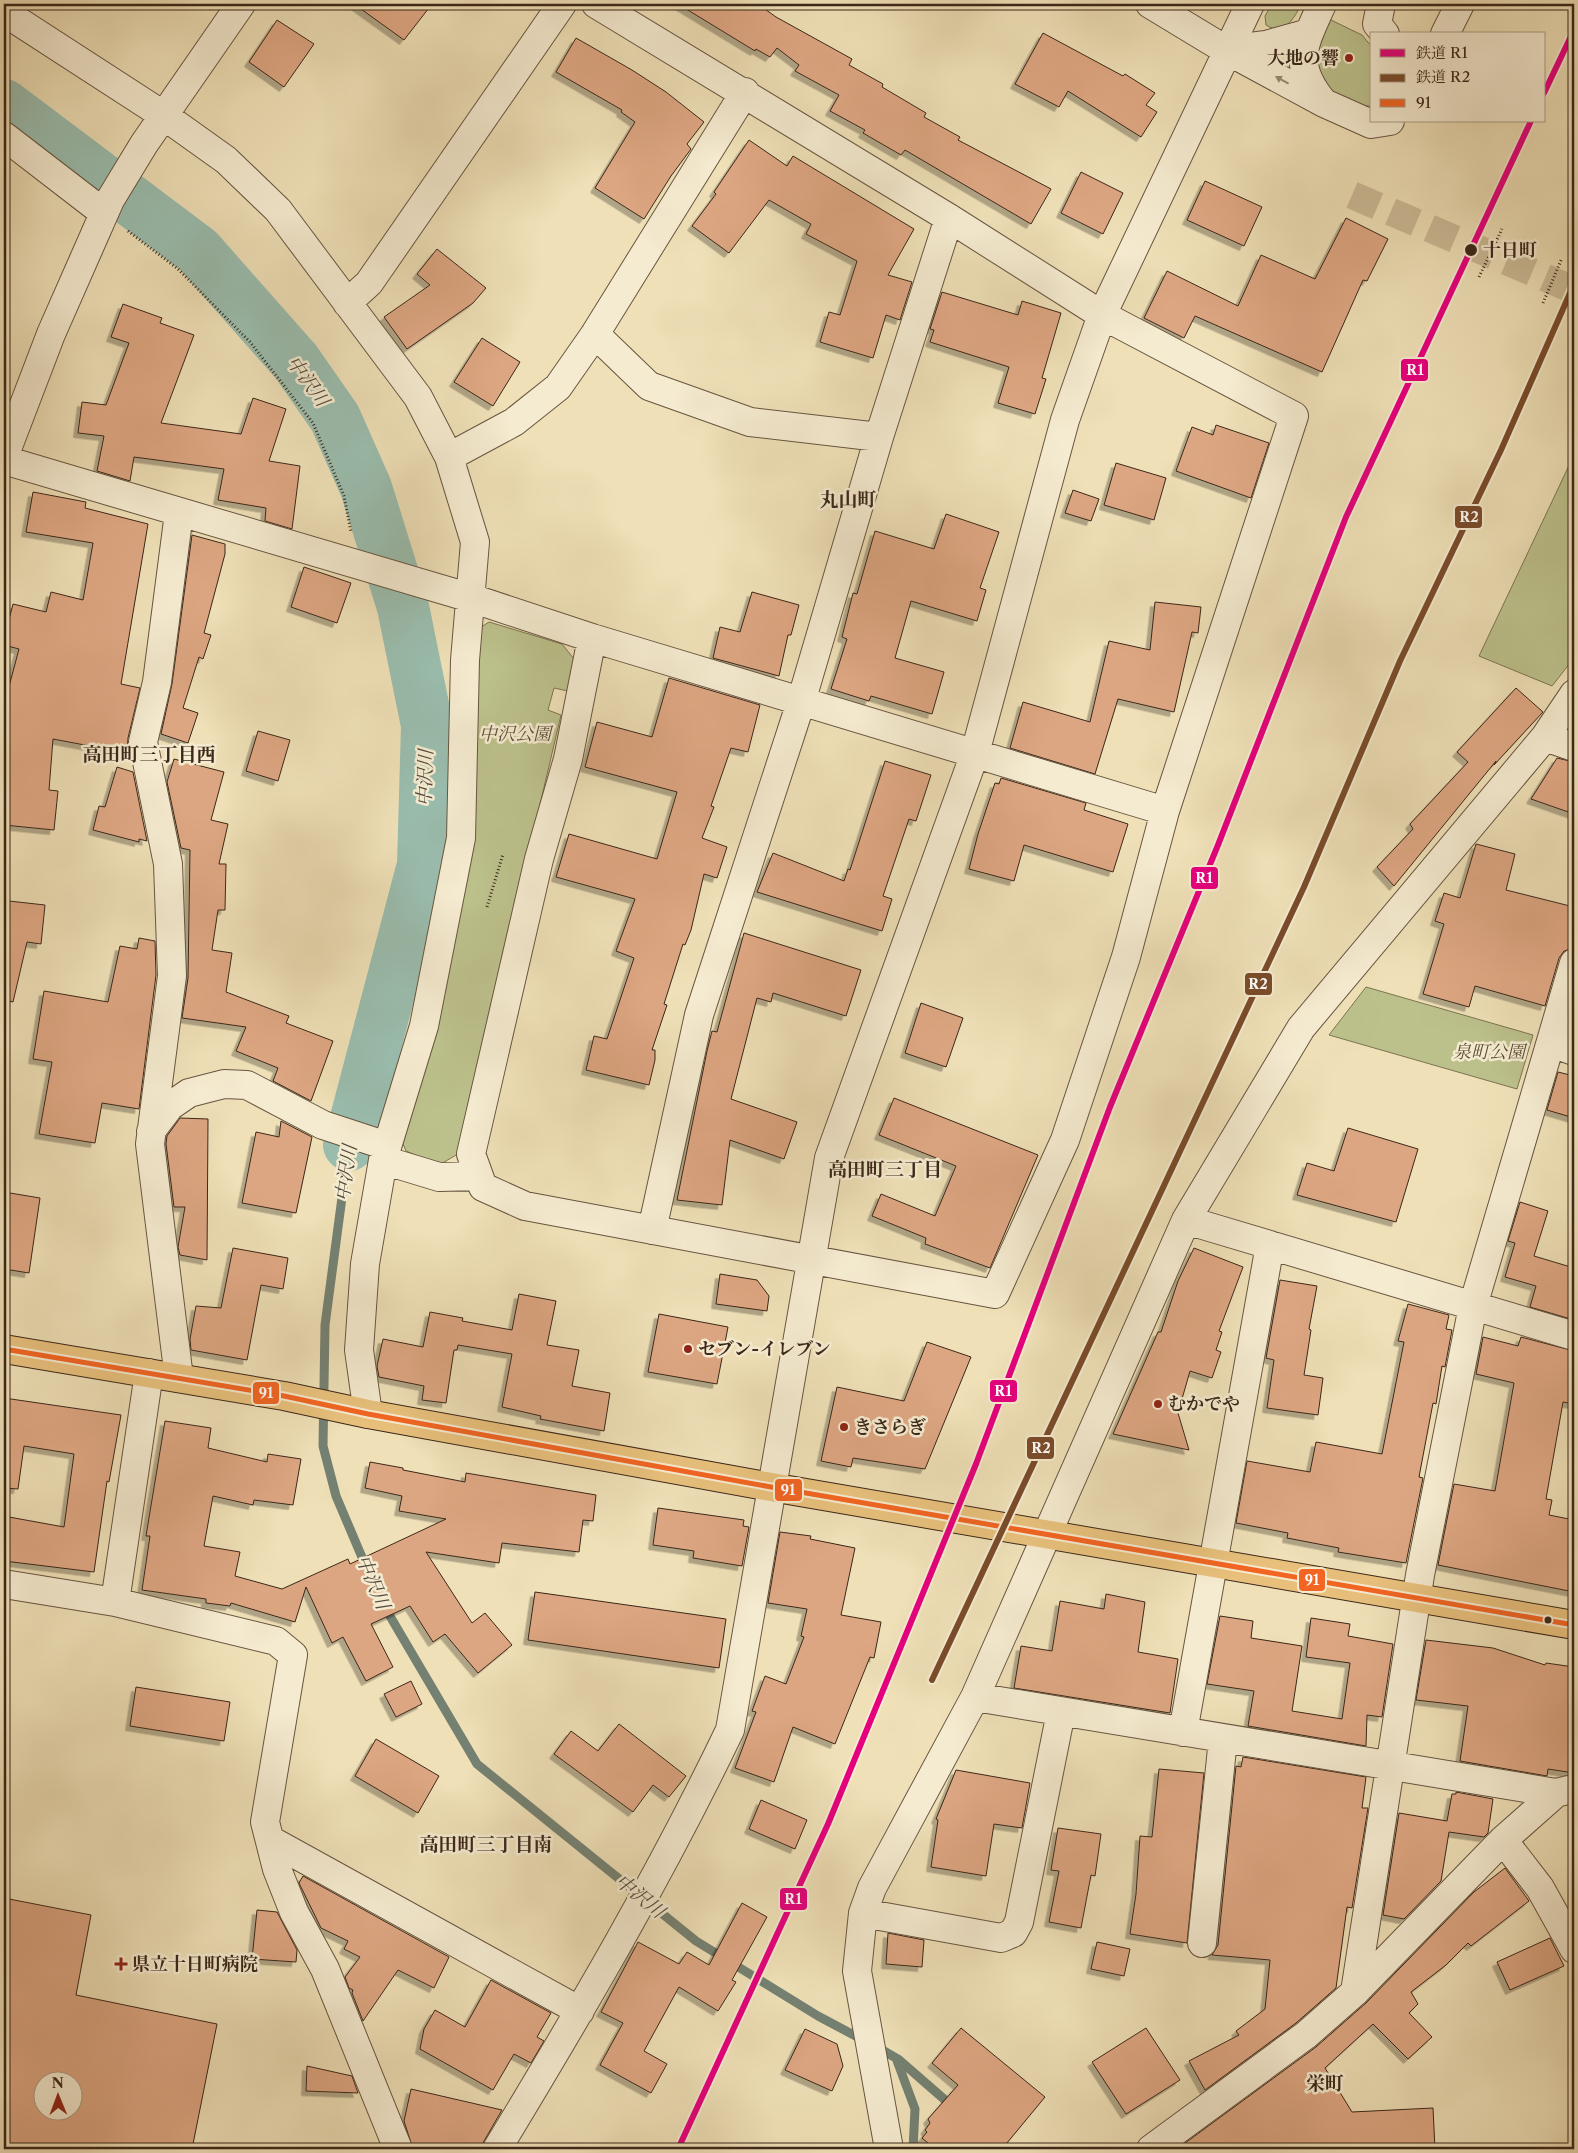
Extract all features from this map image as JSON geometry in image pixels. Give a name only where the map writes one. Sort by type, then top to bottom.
[{"type":"main road","points":[[4,1349],[284,1396],[361,1413],[770,1487],[1574,1625]]},
{"type":"street","points":[[241,4],[163,115],[107,207],[51,334],[13,406],[4,458],[179,513],[442,589],[592,638],[1165,811]]},
{"type":"street","points":[[347,303],[369,282],[562,4]]},
{"type":"street","points":[[592,638],[568,760],[539,860],[470,1154],[483,1187],[525,1206],[996,1294],[1065,1140],[1126,958],[1165,811],[1294,416],[1102,315],[745,92],[596,4]]},
{"type":"street","points":[[1150,4],[1226,50],[1324,103],[1371,124],[1384,122]]},
{"type":"street","points":[[497,2149],[580,2012],[694,1805],[730,1730],[770,1487],[830,1158],[975,753],[1064,420],[1102,315],[1226,50],[1250,4]]},
{"type":"street","points":[[1322,4],[1305,42],[1302,63],[1309,86],[1324,103]]},
{"type":"street","points":[[1381,4],[1377,24],[1383,32]]},
{"type":"street","points":[[1446,32],[1460,4]]},
{"type":"street","points":[[4,12],[163,115],[226,160],[278,210],[418,397],[449,457],[475,542],[465,660],[461,838],[424,1026],[385,1153],[365,1264],[359,1350],[361,1413]]},
{"type":"street","points":[[1226,50],[1266,45],[1309,33]]},
{"type":"street","points":[[449,457],[514,422],[558,387],[595,334],[745,92]]},
{"type":"street","points":[[4,136],[107,207]]},
{"type":"street","points":[[652,1230],[699,1015],[801,702],[879,437],[949,218]]},
{"type":"street","points":[[595,334],[649,386],[750,422],[879,437]]},
{"type":"street","points":[[179,513],[157,682],[143,742],[168,864],[172,976],[150,1144],[179,1378]]},
{"type":"street","points":[[889,2149],[857,1971],[863,1913],[872,1888],[975,1697],[1186,1220],[1301,1028],[1545,737],[1574,694]]},
{"type":"street","points":[[1545,737],[1574,747]]},
{"type":"street","points":[[1354,1992],[1416,1598],[1473,1306],[1563,1047],[1574,963]]},
{"type":"street","points":[[151,1131],[170,1106],[189,1093],[224,1084],[247,1085],[323,1125],[439,1177],[479,1176]]},
{"type":"street","points":[[1186,1220],[1574,1336]]},
{"type":"street","points":[[1183,1732],[1270,1245]]},
{"type":"street","points":[[115,1602],[149,1373]]},
{"type":"street","points":[[4,1584],[115,1602],[276,1641],[293,1655],[265,1822],[277,1869],[294,1912],[325,1969],[398,2149]]},
{"type":"street","points":[[975,1697],[1390,1766],[1565,1791]]},
{"type":"street","points":[[863,1913],[1001,1938],[1013,1933],[1019,1922],[1061,1712]]},
{"type":"street","points":[[1202,1943],[1224,1739]]},
{"type":"street","points":[[1151,2149],[1306,2035],[1354,1992],[1503,1840],[1565,1791]]},
{"type":"street","points":[[270,1840],[580,2012]]},
{"type":"street","points":[[1503,1840],[1540,1888],[1574,1949]]},
{"type":"path","points":[[107,207],[178,269],[250,342],[313,423],[344,496],[364,566]]},
{"type":"path","points":[[1479,277],[1502,229]]},
{"type":"path","points":[[1543,303],[1562,258]]},
{"type":"path","points":[[487,907],[503,854]]},
{"type":"green space","points":[[1272,4],[1301,4],[1292,20],[1278,29],[1266,25],[1265,16]]},
{"type":"green space","points":[[1331,20],[1362,35],[1370,45],[1370,106],[1361,106],[1327,91],[1312,65],[1325,23]]},
{"type":"green space","points":[[1574,455],[1574,658],[1552,686],[1479,656]]},
{"type":"green space","name":"中沢公園","points":[[489,622],[562,644],[574,659],[568,691],[554,688],[548,710],[561,715],[458,1154],[439,1165],[406,1151],[400,1137],[436,1024],[478,629]]},
{"type":"green space","name":"泉町公園","points":[[1366,987],[1533,1035],[1517,1089],[1329,1035]]},
{"type":"building","points":[[354,4],[432,4],[404,40]]},
{"type":"building","points":[[678,4],[758,4],[776,17],[852,59],[849,65],[883,84],[882,87],[926,113],[924,117],[960,137],[958,140],[1051,189],[1031,224],[905,150],[901,155],[863,133],[865,130],[830,111],[839,95],[795,71],[799,65],[777,48],[770,57],[756,49],[755,51]]},
{"type":"building","points":[[277,20],[314,44],[284,87],[249,62]]},
{"type":"building","points":[[1043,33],[1123,76],[1125,74],[1155,93],[1146,105],[1157,112],[1141,137],[1068,91],[1059,107],[1015,84]]},
{"type":"building","points":[[576,38],[666,92],[704,122],[687,144],[691,149],[671,176],[644,219],[595,188],[635,122],[621,112],[622,110],[556,72]]},
{"type":"building","points":[[749,140],[787,166],[793,156],[914,229],[888,275],[912,282],[900,320],[886,315],[873,358],[820,342],[829,312],[840,315],[857,261],[806,234],[811,224],[769,200],[729,253],[692,226],[716,194],[714,192]]},
{"type":"building","points":[[1081,172],[1123,193],[1103,234],[1061,213]]},
{"type":"building","points":[[1205,181],[1262,207],[1244,246],[1187,220]]},
{"type":"building","points":[[1346,218],[1388,239],[1367,281],[1363,280],[1322,372],[1195,316],[1184,338],[1144,318],[1167,271],[1238,306],[1261,255],[1315,279]]},
{"type":"building","points":[[437,249],[486,288],[473,303],[407,349],[384,317],[430,285],[417,274]]},
{"type":"building","points":[[942,292],[1018,315],[1022,301],[1061,313],[1042,378],[1046,379],[1035,414],[998,403],[1009,367],[930,342],[934,330],[930,329]]},
{"type":"building","points":[[123,304],[162,318],[160,323],[194,335],[161,423],[241,434],[253,398],[286,409],[269,461],[300,466],[292,529],[265,521],[266,508],[218,500],[224,469],[134,457],[130,481],[97,471],[104,436],[78,433],[82,402],[106,405],[129,343],[111,337]]},
{"type":"building","points":[[482,338],[520,362],[493,406],[454,382]]},
{"type":"building","points":[[1216,425],[1269,443],[1251,498],[1176,471],[1192,427],[1213,435]]},
{"type":"building","points":[[1116,463],[1166,478],[1154,520],[1104,505]]},
{"type":"building","points":[[1073,490],[1099,499],[1091,521],[1065,513]]},
{"type":"building","points":[[33,492],[86,502],[85,508],[148,524],[121,684],[140,688],[128,738],[127,753],[53,739],[49,790],[58,791],[54,830],[4,825],[4,705],[19,649],[4,645],[4,639],[13,604],[46,612],[51,592],[83,600],[93,543],[26,532]]},
{"type":"building","points":[[946,514],[999,532],[980,588],[986,590],[977,621],[911,601],[895,658],[944,672],[932,714],[871,696],[869,701],[831,689],[847,639],[842,637],[853,593],[857,594],[875,531],[934,549]]},
{"type":"building","points":[[192,535],[225,544],[225,554],[204,633],[211,635],[203,659],[199,657],[183,708],[198,713],[188,743],[161,734],[172,684]]},
{"type":"building","points":[[304,567],[351,583],[337,623],[291,607]]},
{"type":"building","points":[[752,592],[799,605],[791,635],[788,635],[779,676],[713,658],[720,627],[740,632]]},
{"type":"building","points":[[1155,602],[1201,607],[1198,633],[1192,632],[1174,712],[1118,699],[1095,774],[1010,748],[1023,702],[1090,722],[1109,641],[1150,650]]},
{"type":"building","points":[[669,678],[760,705],[748,752],[731,748],[711,806],[714,807],[702,838],[727,847],[717,878],[704,874],[691,930],[685,945],[683,944],[664,1004],[667,1005],[652,1050],[655,1050],[655,1060],[649,1085],[586,1070],[594,1036],[607,1039],[634,958],[616,951],[635,899],[556,877],[569,834],[657,859],[677,792],[585,767],[597,722],[652,737]]},
{"type":"building","points":[[1516,688],[1543,712],[1494,765],[1496,761],[1394,886],[1377,867],[1413,829],[1410,824],[1468,762],[1457,752]]},
{"type":"building","points":[[258,731],[290,740],[278,781],[246,771]]},
{"type":"building","points":[[1557,758],[1574,762],[1574,814],[1531,799]]},
{"type":"building","points":[[174,759],[224,772],[211,820],[228,824],[219,864],[226,864],[225,910],[218,910],[212,950],[232,953],[226,992],[289,1016],[286,1023],[333,1041],[311,1101],[273,1081],[278,1068],[236,1051],[246,1027],[182,1018],[188,978],[190,850],[181,848],[167,782]]},
{"type":"building","points":[[885,761],[931,775],[916,821],[909,819],[883,896],[892,899],[882,931],[757,892],[773,853],[844,881],[848,869],[850,870]]},
{"type":"building","points":[[117,767],[133,772],[147,841],[139,839],[139,842],[93,830],[99,806],[105,807]]},
{"type":"building","points":[[1001,778],[1086,803],[1084,810],[1128,824],[1113,872],[1024,845],[1014,881],[969,869],[978,834],[995,783],[999,784]]},
{"type":"building","points":[[1476,844],[1515,854],[1506,890],[1574,907],[1574,948],[1564,951],[1559,958],[1545,1006],[1475,986],[1469,1007],[1423,994],[1444,924],[1435,921],[1444,893],[1460,898]]},
{"type":"building","points":[[9,901],[45,905],[41,944],[27,942],[13,1002],[4,1000],[4,950]]},
{"type":"building","points":[[744,933],[861,970],[846,1016],[773,993],[771,1002],[757,998],[731,1099],[797,1122],[784,1159],[730,1140],[722,1205],[677,1200],[712,1031],[717,1032]]},
{"type":"building","points":[[139,938],[155,941],[156,975],[139,1109],[102,1103],[95,1143],[39,1134],[52,1062],[33,1059],[44,991],[108,1002],[120,946],[137,949]]},
{"type":"building","points":[[921,1003],[963,1018],[946,1067],[905,1053]]},
{"type":"building","points":[[1558,1072],[1574,1076],[1574,1118],[1547,1110]]},
{"type":"building","points":[[894,1098],[1038,1155],[990,1268],[925,1244],[926,1238],[872,1216],[881,1194],[935,1216],[956,1166],[879,1135]]},
{"type":"building","points":[[180,1118],[208,1119],[207,1260],[180,1255],[178,1247],[185,1207],[174,1207],[166,1144],[167,1136]]},
{"type":"building","points":[[281,1121],[312,1137],[296,1213],[242,1203],[256,1132],[279,1137]]},
{"type":"building","points":[[1348,1128],[1418,1149],[1396,1222],[1297,1195],[1307,1163],[1334,1171]]},
{"type":"building","points":[[4,1192],[40,1198],[29,1273],[4,1269]]},
{"type":"building","points":[[1520,1202],[1548,1211],[1534,1256],[1574,1268],[1574,1320],[1530,1307],[1536,1286],[1505,1277],[1515,1243],[1508,1241]]},
{"type":"building","points":[[233,1248],[288,1258],[283,1289],[261,1285],[247,1360],[191,1350],[190,1339],[196,1306],[221,1308]]},
{"type":"building","points":[[1194,1248],[1243,1267],[1219,1331],[1222,1332],[1216,1350],[1221,1352],[1212,1378],[1190,1371],[1178,1413],[1189,1450],[1113,1434],[1158,1332],[1161,1332],[1178,1281]]},
{"type":"building","points":[[720,1274],[757,1280],[769,1296],[767,1311],[716,1304]]},
{"type":"building","points":[[1280,1280],[1317,1286],[1309,1329],[1311,1330],[1304,1375],[1323,1378],[1318,1415],[1267,1408],[1274,1360],[1266,1358]]},
{"type":"building","points":[[519,1294],[556,1301],[547,1345],[579,1350],[572,1386],[610,1393],[604,1431],[540,1419],[541,1416],[502,1407],[512,1354],[458,1345],[457,1350],[454,1350],[446,1403],[422,1400],[424,1386],[379,1377],[377,1366],[383,1339],[423,1347],[430,1312],[463,1318],[462,1321],[512,1330]]},
{"type":"building","points":[[1408,1304],[1449,1315],[1446,1329],[1452,1330],[1445,1367],[1442,1366],[1436,1404],[1433,1403],[1419,1477],[1423,1478],[1406,1563],[1338,1552],[1339,1548],[1287,1538],[1288,1533],[1236,1523],[1247,1461],[1310,1472],[1316,1442],[1382,1454],[1404,1342],[1398,1341]]},
{"type":"building","name":"セブン-イレブン","points":[[659,1314],[728,1327],[717,1384],[648,1372]]},
{"type":"building","points":[[1483,1337],[1518,1346],[1521,1337],[1574,1351],[1574,1404],[1563,1402],[1546,1499],[1552,1500],[1549,1515],[1574,1520],[1574,1592],[1438,1565],[1454,1484],[1495,1491],[1514,1383],[1476,1374]]},
{"type":"building","points":[[927,1342],[971,1357],[925,1469],[853,1458],[851,1467],[821,1461],[837,1387],[904,1401]]},
{"type":"building","points":[[4,1398],[121,1415],[109,1482],[107,1481],[94,1572],[4,1561],[9,1517],[64,1527],[74,1454],[24,1446],[18,1489],[4,1488]]},
{"type":"building","points":[[165,1421],[211,1428],[208,1448],[267,1462],[268,1454],[301,1459],[293,1505],[254,1500],[253,1505],[213,1496],[204,1546],[240,1552],[235,1576],[282,1589],[348,1559],[350,1564],[446,1519],[399,1511],[402,1496],[365,1488],[370,1462],[465,1482],[466,1473],[596,1495],[593,1521],[583,1520],[579,1552],[502,1543],[499,1563],[426,1552],[472,1623],[485,1613],[512,1645],[478,1673],[445,1634],[433,1642],[410,1606],[371,1624],[393,1667],[366,1681],[343,1637],[332,1643],[306,1587],[295,1622],[231,1603],[230,1606],[206,1603],[206,1599],[142,1590],[150,1536],[146,1536]]},
{"type":"building","points":[[658,1508],[744,1520],[743,1526],[749,1527],[742,1566],[693,1558],[694,1551],[653,1545]]},
{"type":"building","points":[[780,1532],[811,1536],[810,1539],[855,1548],[841,1615],[881,1622],[874,1658],[870,1657],[835,1744],[793,1727],[774,1782],[735,1768],[756,1712],[752,1711],[765,1676],[786,1684],[804,1637],[801,1636],[807,1609],[768,1603]]},
{"type":"building","points":[[535,1592],[726,1619],[719,1668],[528,1640]]},
{"type":"building","points":[[1106,1594],[1145,1602],[1138,1652],[1178,1659],[1170,1713],[1014,1688],[1021,1646],[1052,1651],[1060,1601],[1104,1609]]},
{"type":"building","points":[[1220,1616],[1253,1621],[1251,1638],[1302,1646],[1292,1711],[1342,1719],[1350,1663],[1306,1657],[1311,1618],[1350,1624],[1348,1636],[1393,1644],[1382,1717],[1367,1715],[1366,1746],[1248,1726],[1254,1691],[1207,1684]]},
{"type":"building","points":[[1426,1640],[1493,1648],[1545,1665],[1546,1663],[1574,1667],[1574,1773],[1548,1769],[1547,1776],[1460,1761],[1468,1706],[1416,1700]]},
{"type":"building","points":[[411,1681],[422,1704],[396,1717],[384,1694]]},
{"type":"building","points":[[136,1687],[230,1702],[224,1741],[130,1726]]},
{"type":"building","points":[[619,1724],[686,1776],[669,1797],[653,1785],[633,1812],[554,1754],[571,1731],[598,1751]]},
{"type":"building","points":[[376,1739],[439,1776],[418,1813],[355,1776]]},
{"type":"building","points":[[1243,1757],[1366,1777],[1362,1808],[1368,1808],[1352,1908],[1347,1907],[1336,1988],[1296,2023],[1205,2090],[1189,2061],[1239,2035],[1236,2031],[1265,2009],[1270,1960],[1212,1955],[1218,1945],[1236,1766],[1241,1767]]},
{"type":"building","points":[[1159,1769],[1204,1773],[1187,1943],[1130,1934],[1136,1894],[1140,1836],[1152,1837]]},
{"type":"building","points":[[956,1770],[1030,1783],[1022,1828],[994,1824],[986,1876],[931,1867],[938,1820],[936,1819]]},
{"type":"building","points":[[1456,1792],[1493,1799],[1488,1833],[1484,1837],[1449,1832],[1441,1881],[1404,1919],[1383,1915],[1399,1813],[1447,1821],[1452,1794],[1456,1794]]},
{"type":"building","points":[[761,1800],[807,1820],[795,1849],[749,1829]]},
{"type":"building","points":[[1058,1828],[1101,1834],[1095,1876],[1091,1875],[1081,1928],[1049,1922],[1059,1871],[1051,1870]]},
{"type":"building","points":[[1505,1868],[1529,1901],[1471,1946],[1468,1943],[1446,1965],[1411,1992],[1418,2004],[1409,2013],[1432,2037],[1408,2059],[1373,2024],[1325,2068],[1352,2112],[1433,2108],[1435,2149],[1177,2149],[1316,2047],[1366,2003],[1474,1892]]},
{"type":"building","points":[[303,1876],[449,1957],[434,1988],[398,1970],[363,2021],[352,1993],[353,1990],[349,1988],[345,1977],[360,1957],[344,1949],[348,1941],[321,1928],[299,1883]]},
{"type":"building","points":[[4,1898],[91,1915],[76,1995],[217,2024],[192,2149],[4,2149]]},
{"type":"building","points":[[742,1903],[767,1917],[732,1980],[736,1982],[718,2011],[679,1987],[644,2051],[667,2064],[651,2093],[600,2065],[623,2023],[601,2012],[638,1942],[679,1964],[687,1952],[709,1965]]},
{"type":"building","points":[[257,1910],[277,1912],[297,1950],[296,1962],[252,1959]]},
{"type":"building","points":[[888,1933],[924,1940],[922,1967],[886,1964]]},
{"type":"building","points":[[1550,1938],[1564,1966],[1510,1990],[1497,1962]]},
{"type":"building","points":[[1097,1942],[1130,1949],[1124,1976],[1091,1969]]},
{"type":"building","points":[[491,1980],[551,2013],[537,2037],[544,2041],[531,2063],[514,2054],[493,2090],[420,2049],[424,2029],[435,2010],[465,2027]]},
{"type":"building","points":[[961,2028],[1045,2097],[1002,2149],[935,2149],[922,2138],[927,2132],[925,2130],[930,2123],[928,2119],[958,2085],[932,2063]]},
{"type":"building","points":[[1146,2028],[1180,2080],[1126,2114],[1092,2062]]},
{"type":"building","points":[[805,2029],[837,2044],[843,2066],[832,2091],[785,2070]]},
{"type":"building","points":[[307,2066],[352,2076],[358,2093],[306,2091]]},
{"type":"building","points":[[411,2089],[502,2110],[481,2149],[413,2149],[404,2121]]},
{"type":"waterway","name":"中沢川","points":[[4,105],[198,251],[296,362],[335,418],[366,488],[403,607],[427,725],[423,865],[349,1145]]},
{"type":"waterway","name":"中沢川","points":[[349,1145],[325,1325],[323,1446],[336,1496],[367,1569]]},
{"type":"waterway","name":"中沢川","points":[[384,1606],[477,1764],[696,1941],[818,2016],[865,2041]]},
{"type":"waterway","name":"中沢川","points":[[877,2047],[896,2058],[915,2109],[913,2149]]},
{"type":"waterway","points":[[898,2059],[952,2106]]},
{"type":"tunnel","points":[[1352,195],[1574,290]]},
{"type":"railway","points":[[1546,89],[1574,30]]},
{"type":"railway","points":[[678,2149],[828,1824],[976,1464],[1110,1107],[1218,845],[1346,517],[1531,122]]},
{"type":"rail line","name":"R1","points":[[1546,89],[1574,30]]},
{"type":"rail line","name":"R1","points":[[678,2149],[828,1824],[976,1464],[1110,1107],[1218,845],[1346,517],[1531,122]]},
{"type":"rail line","name":"R2","points":[[932,1680],[1304,887],[1400,661],[1501,450],[1574,284]]},
{"type":"transit line","name":"91","points":[[4,1349],[284,1396],[368,1414],[771,1487],[1574,1625]]},
{"type":"place","name":"大地の響","points":[[1349,58]]},
{"type":"place","name":"十日町","points":[[1471,250]]},
{"type":"place","name":"セブン-イレブン","points":[[688,1349]]},
{"type":"place","name":"むかでや","points":[[1158,1404]]},
{"type":"place","name":"きさらぎ","points":[[844,1427]]},
{"type":"place","name":"県立十日町病院","points":[[121,1964]]},
{"type":"district","name":"丸山町","points":[[848,499]]},
{"type":"district","name":"高田町三丁目西","points":[[149,754]]},
{"type":"district","name":"高田町三丁目","points":[[885,1169]]},
{"type":"district","name":"高田町三丁目南","points":[[486,1844]]},
{"type":"district","name":"栄町","points":[[1325,2083]]}]
